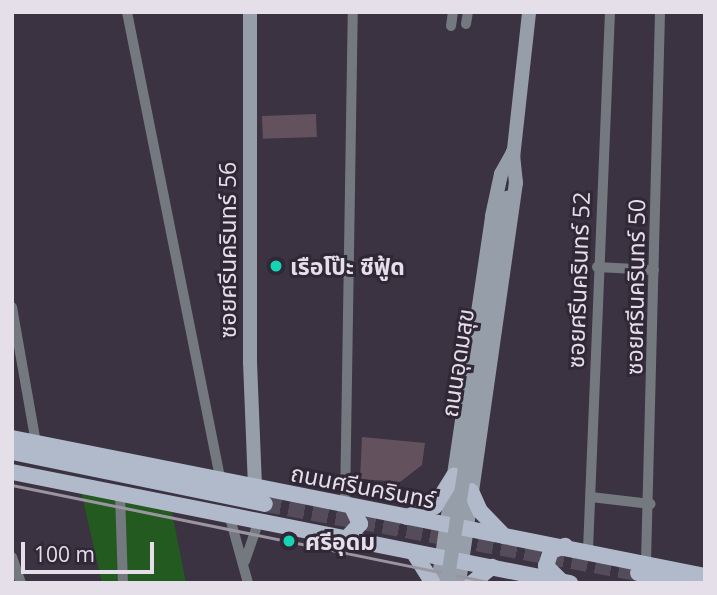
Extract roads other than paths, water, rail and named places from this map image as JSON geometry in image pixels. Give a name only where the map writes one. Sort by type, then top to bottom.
[{"type":"main road","name":"ซอยศรีนครินทร์ 56","points":[[250,12],[250,362],[255,488]]},
{"type":"main road","name":"ถนนอุดมสุข","points":[[447,583],[507,198],[529,12]]},
{"type":"main road","name":"ถนนอุดมสุข","points":[[436,583],[442,558],[492,216],[501,174],[513,152]]},
{"type":"main road","name":"ถนนอุดมสุข","points":[[459,583],[516,183],[513,152]]},
{"type":"main road","points":[[465,399],[472,410],[484,402]]},
{"type":"main road","name":"ถนนศรีนครินทร์","points":[[12,438],[465,530],[588,550],[683,583]]},
{"type":"main road","name":"ถนนศรีนครินทร์","points":[[12,452],[262,513],[324,536],[566,582]]},
{"type":"main road","name":"ถนนศรีนครินทร์","points":[[12,461],[262,513]]},
{"type":"main road","name":"ถนนศรีนครินทร์","points":[[12,472],[230,518],[262,513]]},
{"type":"main road","points":[[405,517],[435,506],[454,476]]},
{"type":"main road","points":[[471,491],[481,511],[505,537]]},
{"type":"main road","points":[[342,505],[360,524],[345,540]]},
{"type":"main road","points":[[565,546],[551,551],[545,566],[566,582]]},
{"type":"main road","points":[[414,553],[436,583]]},
{"type":"main road","points":[[472,583],[492,568]]},
{"type":"main road","name":"ถนนศรีนครินทร์","points":[[642,568],[705,576]]},
{"type":"street","points":[[127,12],[221,481]]},
{"type":"street","points":[[342,505],[353,12]]},
{"type":"street","points":[[451,26],[453,12]]},
{"type":"street","points":[[466,24],[468,12]]},
{"type":"street","name":"ซอยศรีนครินทร์ 52","points":[[588,550],[597,267],[610,12]]},
{"type":"street","name":"ซอยศรีนครินทร์ 50","points":[[642,568],[651,504],[660,12]]},
{"type":"street","points":[[597,267],[654,270]]},
{"type":"street","points":[[12,307],[36,443]]},
{"type":"street","points":[[120,494],[123,583]]},
{"type":"street","points":[[591,497],[651,504]]},
{"type":"street","points":[[244,562],[262,513]]},
{"type":"street","points":[[230,518],[248,583]]},
{"type":"street","points":[[12,557],[21,583]]},
{"type":"tunnel","points":[[265,504],[638,573]]},
{"type":"railway","points":[[12,485],[495,583]]},
{"type":"place","name":"เรือโป๊ะ ซีฟู้ด","points":[[276,266]]},
{"type":"place","name":"ศรีอุดม","points":[[289,541]]}]
